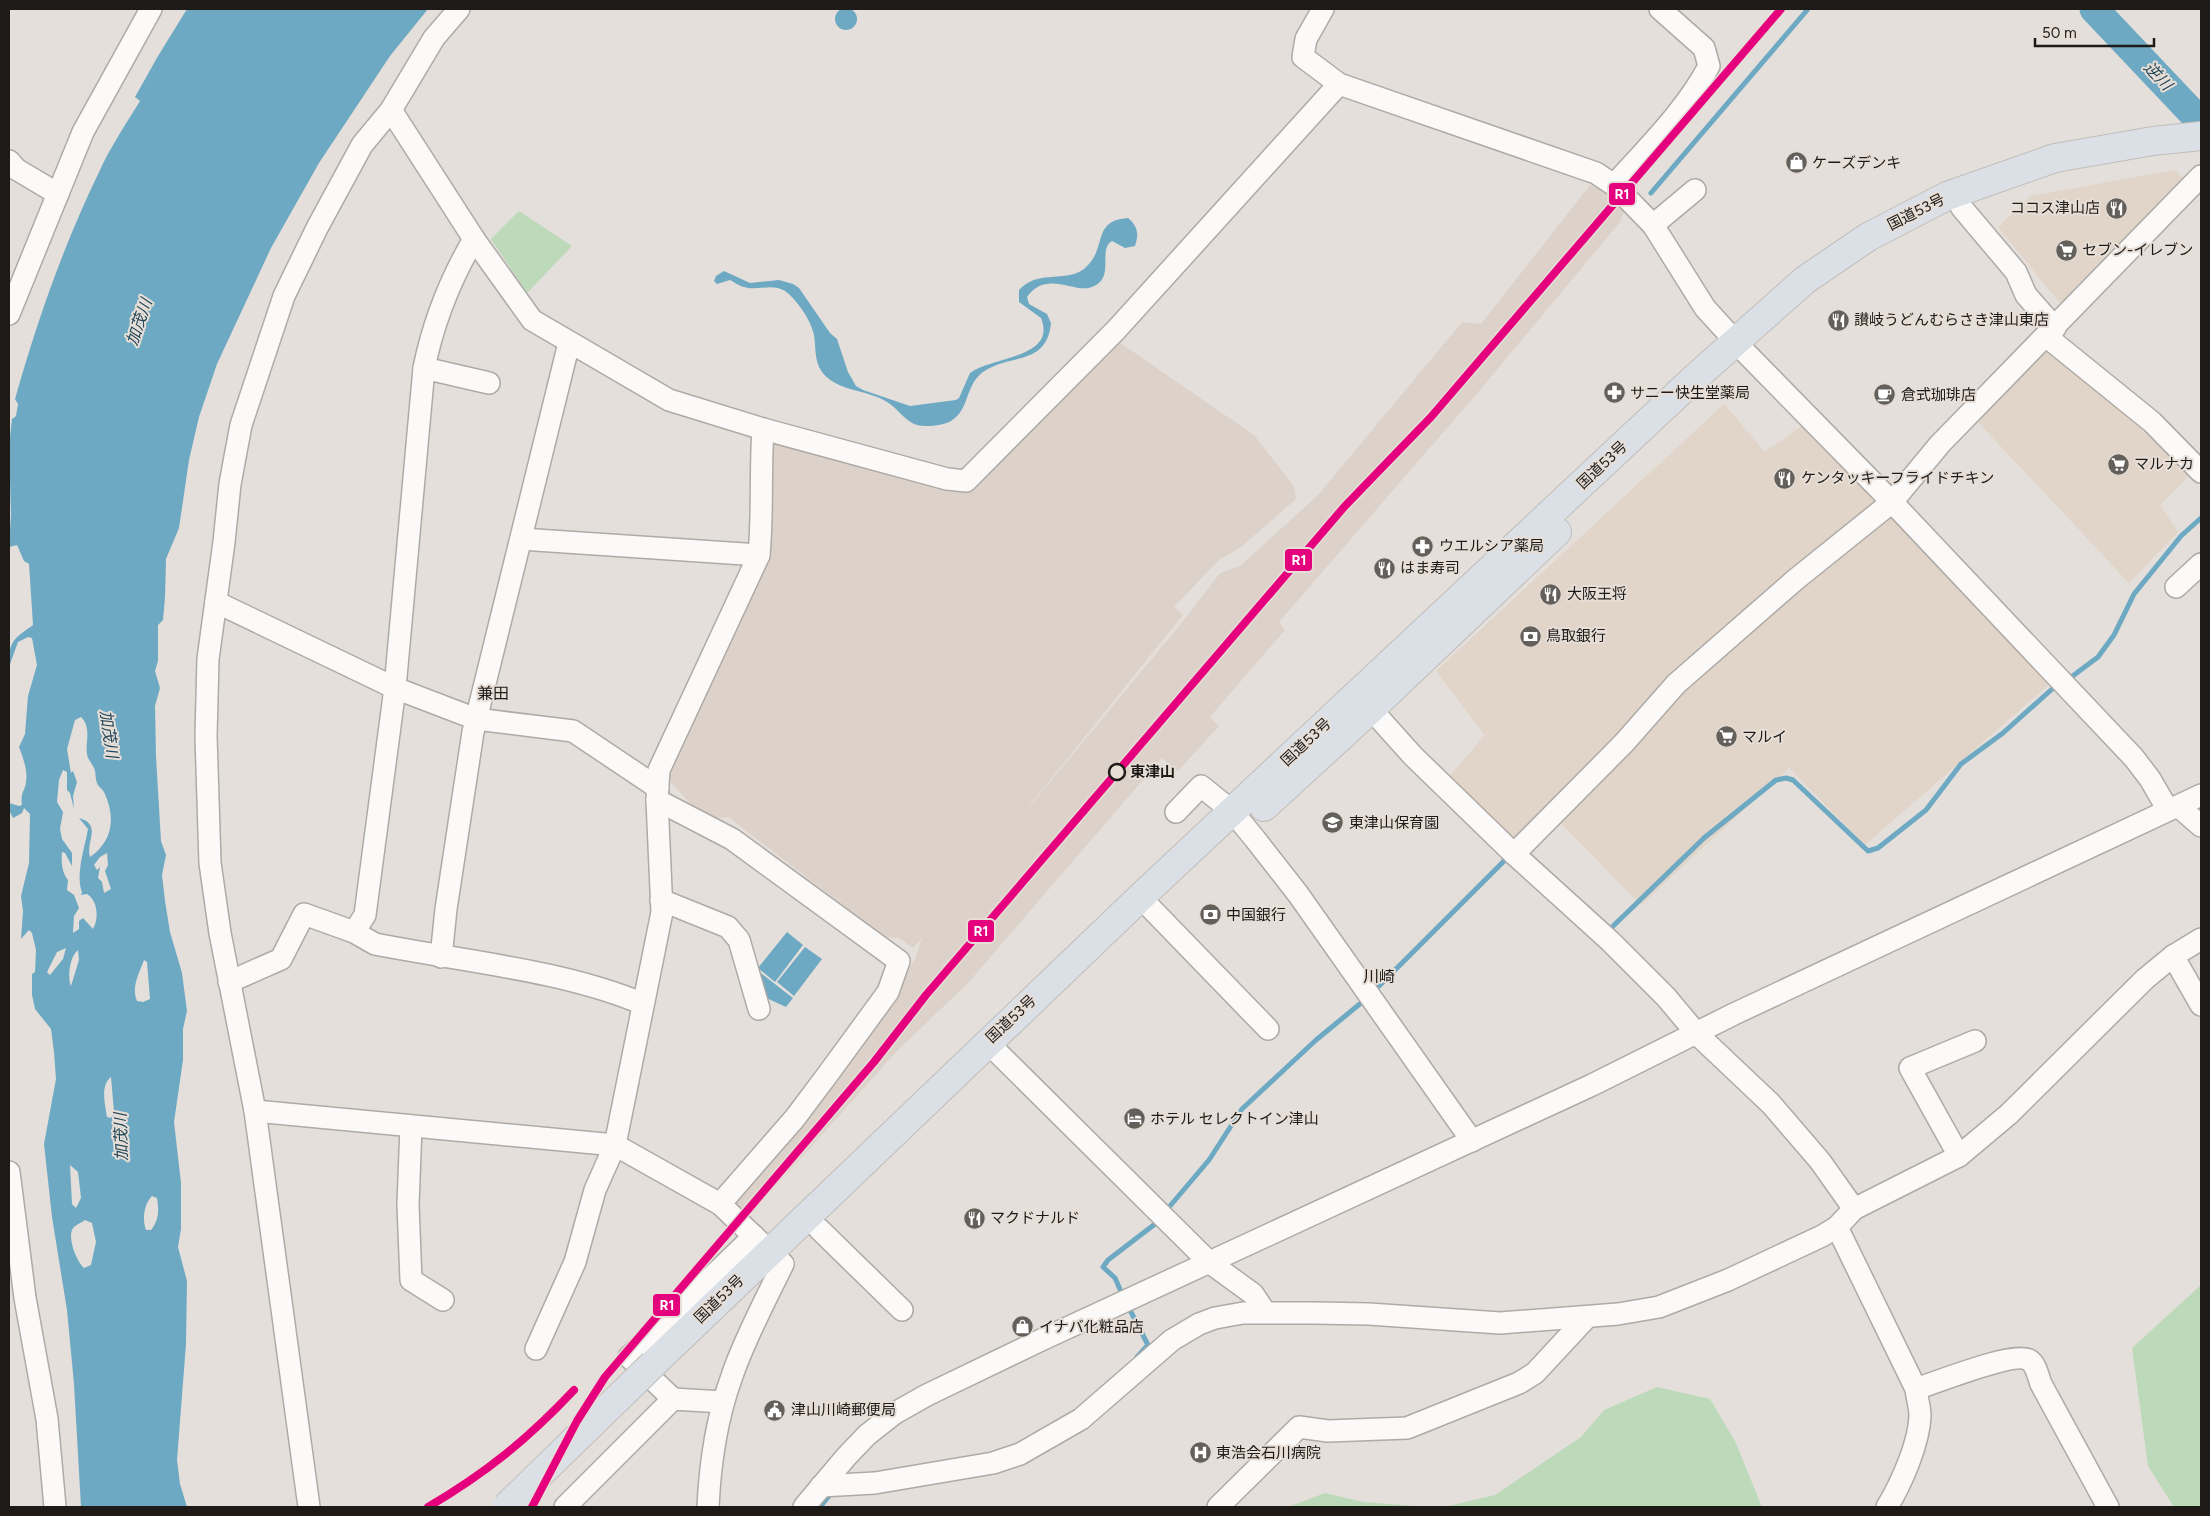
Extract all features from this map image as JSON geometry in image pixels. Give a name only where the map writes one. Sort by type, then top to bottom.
[{"type":"highway","name":"国道53号","points":[[531,1507],[663,1380],[769,1250],[993,1048],[1741,347],[1863,259],[1915,230],[1958,201],[1978,201],[2098,164],[2198,142]]},
{"type":"highway","name":"国道53号","points":[[769,1250],[819,1228],[993,1048]]},
{"type":"highway","name":"国道53号","points":[[506,1507],[663,1380]]},
{"type":"street","points":[[9,314],[83,132],[151,9]]},
{"type":"street","points":[[309,1507],[255,1111],[220,933],[210,853],[206,736],[208,659],[230,484],[241,425],[265,347],[284,296],[317,228],[362,145],[391,110],[434,38],[459,9]]},
{"type":"street","points":[[1323,9],[1306,39],[1303,57],[1339,84],[1596,173],[1614,185],[1653,225],[1705,308],[2134,758],[2173,808],[2201,826]]},
{"type":"street","points":[[1614,185],[1702,80],[1709,66],[1704,48],[1660,9]]},
{"type":"street","points":[[391,110],[474,239],[532,320],[669,400],[763,429],[947,479],[966,481],[1116,330],[1339,84]]},
{"type":"street","points":[[9,161],[16,169],[58,194]]},
{"type":"street","points":[[1514,854],[1624,743],[1676,684],[1795,580],[1892,502],[1940,444],[2201,176]]},
{"type":"street","points":[[1653,225],[1695,190]]},
{"type":"street","points":[[1958,201],[2010,263],[2026,295],[2051,332],[2152,422],[2201,472]]},
{"type":"street","points":[[354,932],[365,915],[395,688],[424,368],[428,345],[446,298],[474,239]]},
{"type":"street","points":[[442,957],[446,909],[476,719],[569,343]]},
{"type":"street","points":[[424,368],[489,383]]},
{"type":"street","points":[[536,1349],[574,1262],[595,1190],[615,1145],[662,912],[657,794],[659,770],[759,555],[762,526],[760,477],[763,429]]},
{"type":"street","points":[[521,539],[759,555]]},
{"type":"street","points":[[2176,588],[2201,564]]},
{"type":"street","points":[[216,602],[395,688],[476,719],[573,730],[657,794],[732,839],[898,961],[888,992],[828,1074],[795,1118],[720,1204]]},
{"type":"street","points":[[1364,702],[1413,756],[1514,854],[1610,941],[1666,997],[1697,1034],[1771,1104],[1820,1162],[1854,1209]]},
{"type":"street","points":[[1176,812],[1201,786],[1238,818],[1298,894],[1472,1141]]},
{"type":"street","points":[[804,1507],[867,1435],[895,1412],[1039,1341],[1361,1194],[1697,1034],[1734,1014],[2201,795]]},
{"type":"street","points":[[661,900],[728,927],[739,940],[759,1009]]},
{"type":"street","points":[[1146,904],[1268,1029]]},
{"type":"street","points":[[229,982],[281,959],[304,914],[354,932],[375,944],[518,969],[620,994],[643,1004]]},
{"type":"street","points":[[821,1486],[875,1483],[993,1463],[1020,1454],[1081,1419],[1185,1331],[1215,1318],[1265,1312],[1369,1314],[1500,1323],[1587,1317],[1658,1307],[1728,1280],[1837,1227],[1854,1209],[1959,1156],[2009,1114],[2145,980],[2174,956],[2201,939]]},
{"type":"street","points":[[2174,956],[2201,1005]]},
{"type":"street","points":[[1959,1156],[1910,1068],[1976,1041]]},
{"type":"street","points":[[993,1048],[1209,1262],[1253,1294],[1265,1312]]},
{"type":"street","points":[[255,1111],[615,1145],[720,1204],[769,1250]]},
{"type":"street","points":[[412,1126],[408,1205],[411,1280],[443,1300]]},
{"type":"street","points":[[9,1172],[25,1298],[46,1419],[55,1507]]},
{"type":"street","points":[[1837,1227],[1916,1389],[1920,1416],[1916,1437],[1896,1491],[1887,1507]]},
{"type":"street","points":[[819,1228],[902,1310]]},
{"type":"street","points":[[723,1402],[663,1380],[629,1357],[769,1250]]},
{"type":"street","points":[[708,1507],[714,1450],[723,1402],[769,1250]]},
{"type":"street","points":[[1218,1507],[1299,1427],[1328,1431],[1407,1428],[1519,1383],[1535,1373],[1587,1317]]},
{"type":"street","points":[[1916,1389],[2018,1357],[2028,1360],[2035,1366],[2041,1384],[2108,1507]]},
{"type":"street","points":[[565,1507],[663,1380]]},
{"type":"shaded area","points":[[2175,170],[2189,184],[2067,312],[1998,227],[2031,196]]},
{"type":"shaded area","points":[[1590,185],[1607,193],[1625,209],[1620,222],[1480,390],[1279,622],[1285,630],[1210,717],[1219,726],[1178,771],[1162,758],[968,983],[897,1051],[746,1219],[729,1204],[865,1038],[915,959],[922,938],[913,948],[899,938],[885,937],[728,817],[704,819],[666,777],[766,554],[769,439],[972,490],[1116,340],[1254,435],[1294,486],[1296,499],[1241,547],[1219,560],[1174,607],[1183,615],[997,846],[1188,615],[1220,573],[1240,566],[1318,495],[1462,322],[1481,324]]},
{"type":"shaded area","points":[[2047,345],[2191,474],[2160,505],[2178,532],[2129,583],[1978,422]]},
{"type":"shaded area","points":[[1724,404],[1765,452],[1804,424],[2053,681],[1865,845],[1789,768],[1641,905],[1548,810],[1513,845],[1446,780],[1485,735],[1436,671]]},
{"type":"green space","points":[[519,211],[572,246],[527,293],[491,239]]},
{"type":"green space","points":[[2201,1285],[2201,1507],[2174,1507],[2148,1466],[2132,1348]]},
{"type":"green space","points":[[1657,1387],[1710,1399],[1735,1441],[1762,1507],[1444,1507],[1495,1495],[1581,1437],[1604,1410]]},
{"type":"green space","points":[[1325,1493],[1363,1502],[1430,1507],[1288,1507]]},
{"type":"water","points":[[846,8],[854,11],[857,19],[854,27],[846,30],[838,27],[835,19],[838,11]]},
{"type":"water","name":"加茂川","points":[[187,9],[428,9],[390,56],[319,163],[271,248],[217,364],[199,417],[189,460],[179,528],[166,559],[163,620],[158,625],[158,661],[155,671],[160,688],[155,706],[156,756],[161,841],[166,855],[162,875],[165,901],[170,932],[182,973],[187,1011],[183,1029],[183,1060],[174,1122],[181,1183],[181,1229],[178,1247],[187,1281],[186,1344],[177,1460],[180,1484],[187,1507],[81,1507],[74,1384],[67,1310],[52,1217],[44,1144],[56,1079],[54,1052],[51,1029],[35,1009],[32,995],[32,974],[35,972],[36,950],[32,933],[29,930],[21,939],[23,911],[21,896],[29,863],[30,814],[24,808],[22,813],[13,818],[9,810],[9,803],[22,805],[26,773],[19,747],[25,734],[28,696],[37,665],[32,638],[28,637],[18,642],[9,667],[13,642],[20,634],[33,625],[29,564],[24,561],[17,545],[9,547],[11,515],[9,446],[12,419],[16,416],[18,404],[15,399],[32,341],[63,254],[104,161],[140,101],[135,97]],"holes":[[[81,717],[87,730],[87,756],[95,770],[98,784],[108,801],[111,819],[108,836],[104,844],[90,857],[92,829],[86,821],[79,818],[88,829],[80,869],[81,895],[87,894],[91,897],[97,915],[93,929],[83,918],[79,921],[79,929],[73,933],[74,916],[79,908],[74,895],[67,890],[68,880],[62,867],[62,852],[65,853],[72,866],[72,853],[62,839],[60,829],[63,812],[57,802],[59,780],[63,770],[67,772],[67,790],[70,793],[74,809],[73,796],[77,782],[73,771],[71,773],[67,749],[75,720]],[[107,853],[108,865],[105,871],[111,889],[104,893],[102,882],[98,878],[100,867],[97,870],[94,865],[100,857]],[[66,948],[63,959],[50,975],[47,972],[57,952]],[[78,950],[79,960],[71,986],[69,972],[73,957]],[[144,960],[147,962],[150,999],[143,1002],[137,1001],[135,996],[136,981]],[[111,1077],[114,1112],[111,1118],[107,1117],[104,1096],[105,1085]],[[70,1165],[78,1172],[81,1198],[76,1208],[72,1204]],[[152,1196],[157,1198],[158,1215],[151,1230],[146,1230],[145,1226],[146,1207]],[[85,1220],[92,1223],[96,1242],[91,1265],[84,1268],[76,1256],[72,1245],[71,1234],[74,1227]]]},
{"type":"water","points":[[1128,218],[1134,224],[1137,231],[1135,246],[1125,248],[1112,241],[1106,251],[1103,277],[1099,283],[1092,287],[1077,288],[1051,283],[1035,289],[1027,297],[1029,304],[1047,314],[1051,323],[1043,346],[1036,352],[996,365],[979,375],[962,410],[951,421],[939,425],[917,425],[909,421],[882,399],[837,384],[829,379],[819,368],[814,335],[807,317],[799,305],[785,291],[775,288],[749,288],[740,286],[730,280],[717,284],[714,281],[716,276],[724,271],[750,283],[779,280],[793,284],[799,288],[830,333],[837,339],[848,372],[856,386],[910,406],[956,400],[959,398],[970,373],[981,367],[1021,354],[1040,341],[1044,331],[1041,318],[1019,302],[1019,290],[1035,280],[1069,275],[1084,269],[1092,261],[1104,230],[1109,224],[1116,220]]},
{"type":"water","points":[[787,932],[803,945],[775,982],[758,968]]},
{"type":"water","points":[[805,947],[822,959],[794,996],[777,982]]},
{"type":"water","points":[[757,970],[793,998],[786,1007],[760,995]]},
{"type":"waterway","points":[[1651,193],[1808,9]]},
{"type":"waterway","name":"逆川","points":[[2094,9],[2201,122]]},
{"type":"waterway","points":[[2066,681],[2098,657],[2114,635],[2134,594],[2181,536],[2201,518]]},
{"type":"waterway","points":[[1608,931],[1704,838],[1776,780],[1786,778],[1793,780],[1868,851],[1878,848],[1926,810],[1961,764],[2003,733],[2059,685]]},
{"type":"waterway","points":[[1379,986],[1510,855]]},
{"type":"waterway","points":[[1170,1206],[1209,1160],[1242,1109],[1316,1040],[1361,1003]]},
{"type":"waterway","points":[[1123,1296],[1115,1278],[1103,1267],[1108,1260],[1155,1224]]},
{"type":"waterway","points":[[1131,1312],[1148,1345],[1137,1357]]},
{"type":"waterway","points":[[820,1507],[829,1496]]},
{"type":"transit line","name":"R1","points":[[532,1507],[577,1421],[605,1377],[874,1062],[926,995],[1345,506],[1431,417],[1781,9]]},
{"type":"transit line","name":"R1","points":[[428,1507],[469,1481],[506,1454],[574,1390]]},
{"type":"place","name":"ケーズデンキ","points":[[1796,163]]},
{"type":"place","name":"ココス津山店","points":[[2116,208]]},
{"type":"place","name":"セブン-イレブン","points":[[2066,250]]},
{"type":"place","name":"讃岐うどんむらさき津山東店","points":[[1838,320]]},
{"type":"place","name":"サニー快生堂薬局","points":[[1614,393]]},
{"type":"place","name":"倉式珈琲店","points":[[1885,395]]},
{"type":"place","name":"マルナカ","points":[[2118,464]]},
{"type":"place","name":"ケンタッキーフライドチキン","points":[[1785,478]]},
{"type":"place","name":"ウエルシア薬局","points":[[1423,546]]},
{"type":"place","name":"はま寿司","points":[[1384,568]]},
{"type":"place","name":"大阪王将","points":[[1551,594]]},
{"type":"place","name":"鳥取銀行","points":[[1530,636]]},
{"type":"place","name":"マルイ","points":[[1726,737]]},
{"type":"place","name":"東津山","points":[[1117,772]]},
{"type":"place","name":"東津山保育園","points":[[1333,823]]},
{"type":"place","name":"中国銀行","points":[[1210,915]]},
{"type":"place","name":"ホテル セレクトイン津山","points":[[1134,1119]]},
{"type":"place","name":"マクドナルド","points":[[974,1218]]},
{"type":"place","name":"イナバ化粧品店","points":[[1023,1327]]},
{"type":"place","name":"津山川崎郵便局","points":[[775,1410]]},
{"type":"place","name":"東浩会石川病院","points":[[1200,1453]]},
{"type":"district","name":"兼田","points":[[493,693]]},
{"type":"district","name":"川崎","points":[[1379,976]]}]
